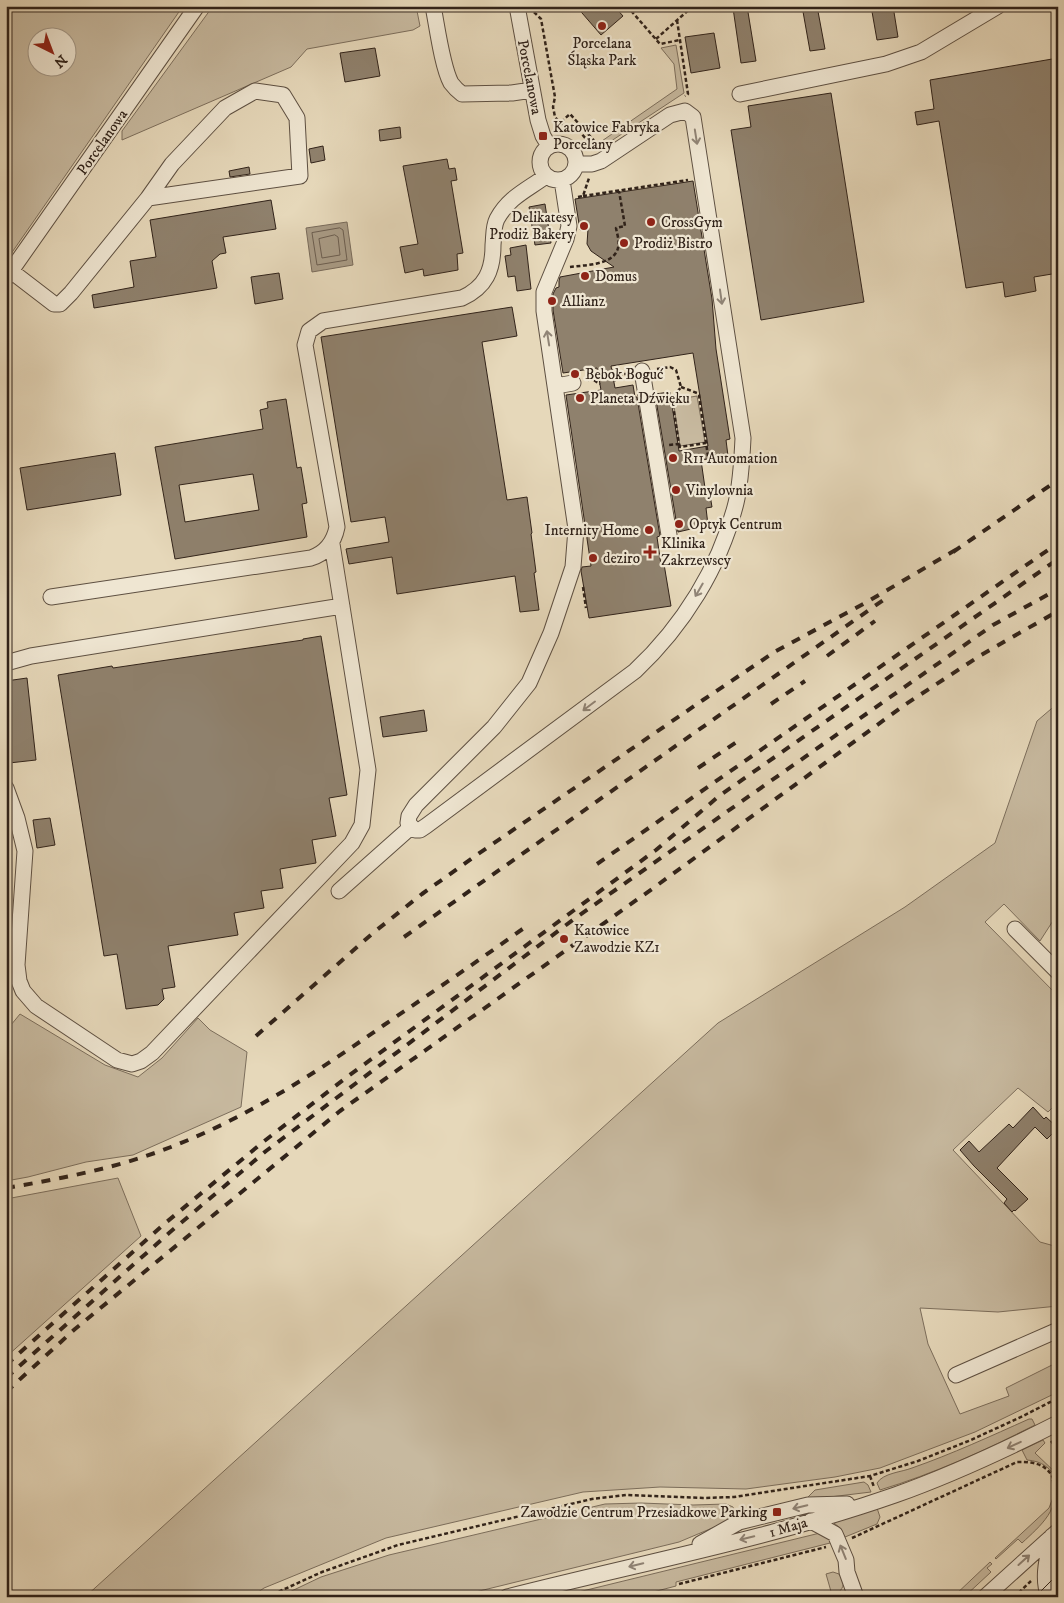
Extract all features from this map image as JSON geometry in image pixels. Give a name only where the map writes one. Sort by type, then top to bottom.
[{"type":"street","name":"Porcelanowa","points":[[9,275],[197,6]]},
{"type":"street","points":[[433,6],[446,70],[451,83],[462,94],[512,93],[532,90]]},
{"type":"street","points":[[740,94],[886,64],[921,52],[998,6]]},
{"type":"street","name":"Porcelanowa","points":[[524,8],[532,90],[538,120],[543,136],[549,146]]},
{"type":"street","points":[[9,275],[54,304],[60,304],[72,293],[148,198],[172,164],[225,108],[255,91],[283,95],[297,118],[300,176],[148,198]]},
{"type":"street","points":[[562,185],[572,174],[576,164],[576,156],[568,146],[562,144],[549,146],[540,160],[542,171],[546,176],[562,185],[569,226],[566,239],[544,292],[544,311],[576,529],[573,567],[551,633],[529,683],[494,727],[416,805],[409,816],[408,823],[415,830],[420,830],[426,826],[627,677],[647,660],[668,638],[704,582],[720,553],[736,502],[742,461],[743,438],[693,117],[685,111],[670,115],[601,161],[592,164],[576,164]]},
{"type":"street","points":[[6,788],[17,818],[25,851],[17,964],[19,981],[23,991],[36,1006],[117,1060],[132,1064],[141,1061],[152,1053],[184,1021],[352,843],[358,835],[364,816],[368,770],[332,544],[337,526],[305,345],[309,331],[323,320],[462,298],[471,294],[487,278],[491,269],[494,227],[501,212],[509,200],[546,176]]},
{"type":"street","points":[[642,371],[670,541]]},
{"type":"street","points":[[556,386],[573,383]]},
{"type":"street","points":[[51,598],[311,558],[322,553],[332,544]]},
{"type":"street","points":[[6,663],[11,660],[32,656],[342,606]]},
{"type":"street","points":[[340,891],[411,827]]},
{"type":"street","points":[[1015,929],[1058,972]]},
{"type":"street","points":[[956,1375],[1058,1330]]},
{"type":"street","name":"1 Maja","points":[[507,1597],[811,1521],[894,1495],[980,1460],[1058,1423]]},
{"type":"street","points":[[684,1554],[739,1522],[808,1505],[866,1503]]},
{"type":"street","points":[[811,1521],[836,1534],[846,1560],[847,1572],[856,1597]]},
{"type":"street","points":[[985,1597],[1054,1528]]},
{"type":"street","points":[[1049,1597],[1046,1590],[1046,1569],[1054,1528]]},
{"type":"path","points":[[628,6],[660,44],[680,40]]},
{"type":"path","points":[[656,39],[693,6]]},
{"type":"path","points":[[524,8],[541,19],[555,97],[553,106],[555,117],[560,122],[580,132],[598,153]]},
{"type":"path","points":[[677,20],[688,94],[680,99]]},
{"type":"path","points":[[560,122],[570,114],[598,146]]},
{"type":"path","points":[[583,196],[692,180]]},
{"type":"path","points":[[566,272],[568,268],[608,260],[616,253],[619,245],[616,228],[625,226],[618,191]]},
{"type":"path","points":[[642,371],[670,366],[678,373],[681,387],[672,399],[679,444]]},
{"type":"path","points":[[592,379],[598,372]]},
{"type":"path","points":[[614,381],[622,374]]},
{"type":"path","points":[[681,387],[699,395],[709,463],[732,458]]},
{"type":"path","points":[[655,448],[679,444],[680,447],[706,443]]},
{"type":"path","points":[[267,1597],[322,1572],[398,1545],[592,1499],[626,1495],[703,1498],[734,1497],[870,1476],[918,1461],[971,1440],[1058,1398]]},
{"type":"path","points":[[679,1584],[840,1544],[1017,1462],[1035,1463],[1044,1467],[1053,1476],[1056,1485],[1057,1502],[1054,1528]]},
{"type":"shaded area","points":[[6,6],[183,6],[6,261]]},
{"type":"shaded area","points":[[213,6],[416,6],[420,26],[413,30],[307,49],[291,67],[122,140],[122,131]]},
{"type":"shaded area","points":[[676,45],[684,93],[602,147],[599,143],[677,89],[674,64],[661,48]]},
{"type":"shaded area","points":[[697,396],[705,442],[680,446],[673,400]]},
{"type":"shaded area","points":[[1058,703],[1058,913],[1040,941],[1004,904],[985,922],[1058,996],[1058,1102],[1048,1112],[1018,1088],[953,1150],[1040,1242],[1058,1247],[1058,1306],[998,1312],[920,1308],[928,1344],[960,1414],[1009,1396],[1006,1388],[1058,1362],[1058,1392],[975,1432],[880,1468],[835,1477],[746,1489],[660,1487],[583,1492],[386,1538],[264,1588],[251,1597],[85,1597],[718,1023],[905,907],[995,843],[1037,721]]},
{"type":"shaded area","points":[[20,1014],[105,1065],[138,1077],[162,1058],[198,1018],[210,1030],[247,1052],[241,1107],[133,1155],[86,1162],[6,1181],[6,1031]]},
{"type":"shaded area","points":[[118,1178],[141,1236],[6,1357],[6,1199]]},
{"type":"shaded area","points":[[1032,1419],[1035,1425],[959,1461],[880,1490],[877,1483],[884,1477],[942,1457]]},
{"type":"shaded area","points":[[1043,1440],[1045,1443],[1035,1453],[1058,1475],[1058,1481],[1046,1466],[1027,1460],[1022,1450]]},
{"type":"shaded area","points":[[1052,1480],[1055,1490],[1054,1499],[1048,1516],[1022,1543],[1018,1539],[996,1559],[1049,1508],[1054,1495]]},
{"type":"shaded area","points":[[864,1482],[868,1485],[871,1492],[805,1500],[815,1490]]},
{"type":"shaded area","points":[[605,1504],[726,1504],[733,1507],[736,1518],[679,1542],[455,1597],[279,1597],[321,1577],[389,1555]]},
{"type":"shaded area","points":[[877,1508],[880,1517],[877,1524],[845,1537],[840,1528],[834,1523],[834,1522]]},
{"type":"shaded area","points":[[820,1533],[834,1542],[676,1582],[676,1586],[634,1597],[558,1597]]},
{"type":"shaded area","points":[[990,1562],[992,1564],[987,1568],[991,1572],[964,1597],[953,1597]]},
{"type":"shaded area","points":[[833,1572],[839,1574],[844,1581],[841,1590],[832,1595],[826,1574]]},
{"type":"water","points":[[347,222],[353,265],[312,272],[306,228]]},
{"type":"building","name":"Porcelana Śląska Park","points":[[576,6],[614,6],[623,16],[601,35]]},
{"type":"building","points":[[747,6],[756,61],[741,63],[733,8]]},
{"type":"building","points":[[802,6],[817,6],[825,49],[810,51]]},
{"type":"building","points":[[871,6],[893,6],[898,37],[877,40]]},
{"type":"building","points":[[714,33],[720,68],[691,73],[685,37]]},
{"type":"building","points":[[375,48],[380,76],[345,82],[340,53]]},
{"type":"building","points":[[1058,58],[1058,273],[1034,277],[1036,291],[1005,297],[1003,282],[966,288],[939,121],[917,125],[915,112],[934,109],[930,80]]},
{"type":"building","points":[[831,93],[864,302],[761,320],[731,130],[751,127],[748,106]]},
{"type":"building","points":[[400,127],[401,138],[380,141],[379,130]]},
{"type":"building","points":[[323,146],[325,160],[311,163],[309,149]]},
{"type":"building","points":[[447,159],[449,169],[455,168],[457,180],[451,181],[463,253],[457,254],[458,270],[424,276],[423,269],[405,273],[400,247],[418,244],[403,166]]},
{"type":"building","points":[[249,167],[250,174],[230,177],[229,171]]},
{"type":"building","points":[[693,181],[712,299],[716,349],[730,439],[726,440],[728,456],[701,460],[706,495],[710,495],[712,507],[706,508],[708,525],[678,532],[655,394],[670,392],[679,451],[708,446],[693,353],[611,366],[615,388],[633,385],[635,397],[637,397],[660,536],[657,537],[661,565],[664,564],[671,606],[589,618],[581,571],[582,567],[591,566],[566,395],[601,390],[597,368],[563,373],[553,310],[553,294],[556,288],[559,287],[560,277],[614,267],[591,251],[587,244],[588,229],[580,230],[575,199]]},
{"type":"building","points":[[271,200],[276,229],[223,237],[226,253],[220,254],[212,261],[217,288],[94,308],[92,295],[134,287],[130,261],[156,257],[150,220]]},
{"type":"building","points":[[545,204],[551,243],[535,245],[529,207]]},
{"type":"building","points":[[526,245],[531,289],[517,291],[515,276],[508,277],[505,256],[511,255],[510,248]]},
{"type":"building","points":[[279,273],[283,299],[255,304],[251,277]]},
{"type":"building","points":[[512,307],[517,336],[482,342],[507,500],[527,497],[539,610],[520,612],[515,576],[397,594],[392,557],[349,564],[346,549],[389,542],[385,517],[351,522],[321,337]]},
{"type":"building","points":[[286,399],[297,468],[301,467],[307,503],[302,504],[307,537],[175,559],[155,447],[263,429],[260,410],[268,408],[267,402]],"holes":[[[253,474],[259,510],[185,522],[179,485]]]},
{"type":"building","points":[[115,453],[121,495],[27,510],[20,468]]},
{"type":"building","points":[[321,636],[347,795],[329,798],[336,836],[312,840],[316,863],[280,869],[283,888],[261,891],[264,908],[234,913],[238,935],[168,946],[175,987],[162,989],[164,999],[158,1005],[126,1009],[117,954],[104,956],[58,675]]},
{"type":"building","points":[[27,678],[36,760],[9,763],[6,741],[6,681]]},
{"type":"building","points":[[424,710],[427,731],[383,737],[380,717]]},
{"type":"building","points":[[50,818],[55,845],[37,848],[33,820]]},
{"type":"building","points":[[1033,1107],[1044,1119],[1046,1117],[1058,1128],[1047,1139],[1035,1127],[997,1168],[1028,1199],[1012,1212],[1004,1203],[1007,1199],[960,1150],[969,1141],[979,1152],[1009,1124],[1013,1128]]},
{"type":"tram line","points":[[1035,1597],[1058,1574]]},
{"type":"railway","points":[[953,552],[1058,480]]},
{"type":"railway","points":[[597,864],[1058,543]]},
{"type":"railway","points":[[256,1036],[373,933],[422,894],[478,854],[776,651],[867,602],[957,549]]},
{"type":"railway","points":[[6,1365],[163,1225],[263,1142],[347,1077],[656,850],[719,796],[1058,559]]},
{"type":"railway","points":[[6,1378],[169,1233],[266,1151],[574,919],[993,625],[1058,589]]},
{"type":"railway","points":[[404,937],[889,596]]},
{"type":"railway","points":[[6,1392],[75,1329],[340,1111],[652,889],[906,704],[981,655],[1058,611]]},
{"type":"railway","points":[[827,656],[875,621]]},
{"type":"railway","points":[[771,704],[805,681]]},
{"type":"railway","points":[[698,768],[741,739]]},
{"type":"railway","points":[[6,1188],[77,1175],[146,1156],[209,1131],[240,1116],[328,1063],[524,928]]},
{"type":"place","name":"Porcelana Śląska Park","points":[[602,26]]},
{"type":"place","name":"Katowice Fabryka Porcelany","points":[[543,136]]},
{"type":"place","name":"CrossGym","points":[[651,222]]},
{"type":"place","name":"Delikatesy Prodiż Bakery","points":[[584,226]]},
{"type":"place","name":"Prodiż Bistro","points":[[624,243]]},
{"type":"place","name":"Domus","points":[[585,276]]},
{"type":"place","name":"Allianz","points":[[552,301]]},
{"type":"place","name":"Bebok Boguć","points":[[575,374]]},
{"type":"place","name":"Planeta Dźwięku","points":[[580,398]]},
{"type":"place","name":"R11 Automation","points":[[673,458]]},
{"type":"place","name":"Vinylownia","points":[[676,490]]},
{"type":"place","name":"Optyk Centrum","points":[[679,524]]},
{"type":"place","name":"Internity Home","points":[[649,530]]},
{"type":"place","name":"Klinika Zakrzewscy","points":[[650,552]]},
{"type":"place","name":"deziro","points":[[593,558]]},
{"type":"place","name":"Katowice Zawodzie KZ1","points":[[564,939]]},
{"type":"place","name":"Zawodzie Centrum Przesiadkowe Parking","points":[[777,1512]]}]
